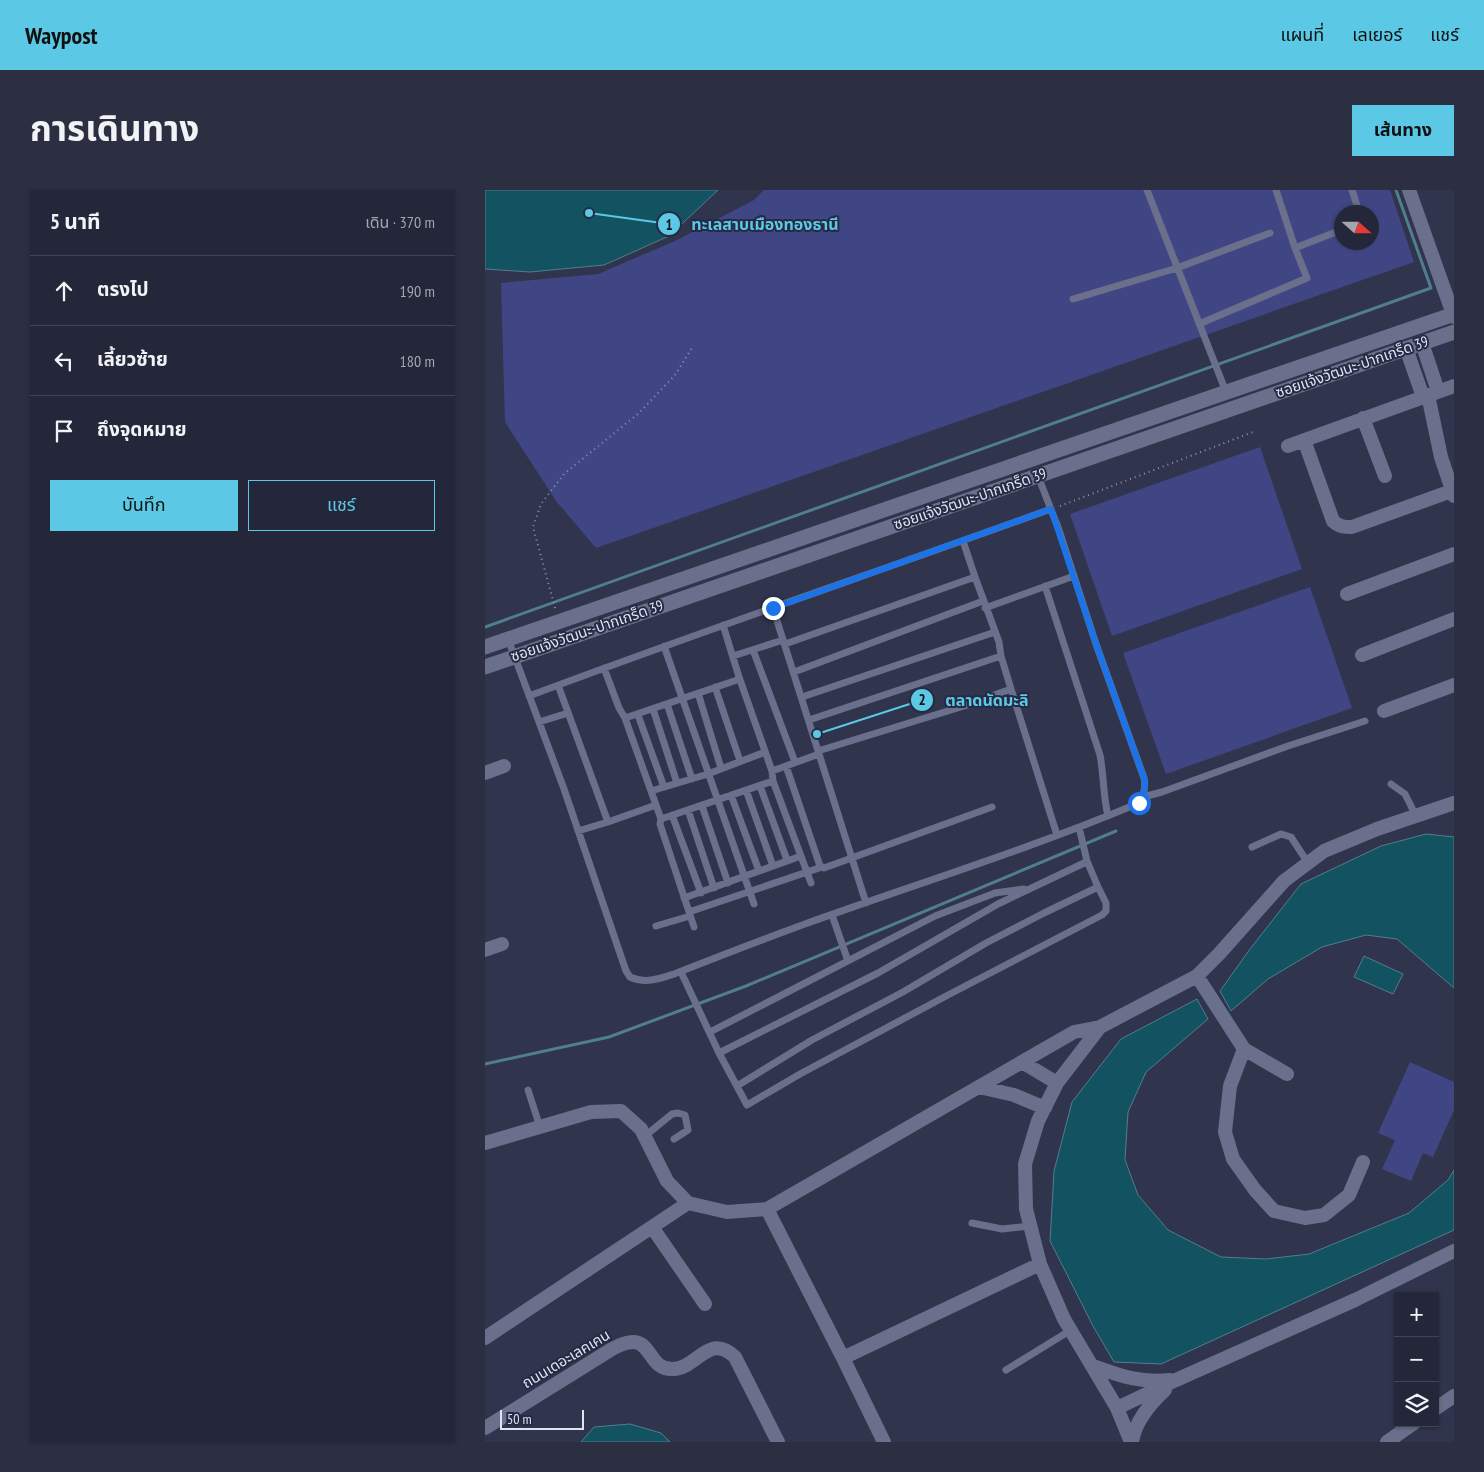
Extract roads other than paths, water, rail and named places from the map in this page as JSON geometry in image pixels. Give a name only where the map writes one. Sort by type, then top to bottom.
[{"type":"main road","name":"ซอยแจ้งวัฒนะ-ปากเกร็ด 39","points":[[485,647],[1454,315]]},
{"type":"main road","name":"ซอยแจ้งวัฒนะ-ปากเกร็ด 39","points":[[485,667],[1454,332]]},
{"type":"street","points":[[1409,190],[1454,315]]},
{"type":"street","points":[[1304,440],[1333,521],[1345,527],[1352,527],[1453,492],[1441,457],[1422,343]]},
{"type":"street","points":[[1406,348],[1430,394]]},
{"type":"street","points":[[1287,446],[1454,386]]},
{"type":"street","points":[[1363,418],[1385,476]]},
{"type":"street","points":[[1347,594],[1454,554]]},
{"type":"street","points":[[1362,654],[1454,619]]},
{"type":"street","points":[[1384,711],[1454,685]]},
{"type":"street","points":[[485,773],[504,766]]},
{"type":"street","points":[[485,1143],[591,1112],[621,1111],[641,1129],[667,1181],[688,1203],[727,1212],[767,1209],[1074,1032],[1100,1027],[1197,976],[1219,954],[1283,881],[1324,851],[1377,829],[1454,803]]},
{"type":"street","points":[[1434,811],[1454,816]]},
{"type":"street","points":[[485,950],[502,944]]},
{"type":"street","points":[[1197,976],[1244,1049],[1287,1074]]},
{"type":"street","points":[[1100,1027],[1057,1083],[1038,1121],[1025,1164],[1026,1209],[1040,1264],[1064,1320],[1117,1408],[1132,1442]]},
{"type":"street","points":[[1244,1049],[1231,1086],[1225,1132],[1233,1159],[1273,1211],[1305,1218],[1324,1215],[1349,1195],[1363,1162]]},
{"type":"street","points":[[1022,1062],[1057,1083]]},
{"type":"street","points":[[979,1087],[1014,1095],[1045,1108]]},
{"type":"street","points":[[485,1337],[688,1203]]},
{"type":"street","points":[[767,1209],[884,1442]]},
{"type":"street","points":[[652,1227],[705,1304]]},
{"type":"street","points":[[1117,1408],[1355,1300],[1454,1252]]},
{"type":"street","points":[[843,1358],[1040,1264]]},
{"type":"street","name":"ถนนเดอะเลคเคน","points":[[485,1428],[612,1349],[630,1341],[636,1341],[641,1344],[660,1366],[675,1369],[711,1349],[718,1348],[730,1352],[735,1357],[778,1442]]},
{"type":"street","points":[[1093,1366],[1125,1378],[1152,1382],[1176,1380]]},
{"type":"street","points":[[1132,1442],[1133,1435],[1148,1406],[1176,1380]]},
{"type":"street","points":[[1439,1406],[1454,1396]]},
{"type":"street","points":[[1387,1442],[1408,1427]]},
{"type":"lane","points":[[1147,190],[1226,393]]},
{"type":"lane","points":[[1199,324],[1307,278],[1276,190]]},
{"type":"lane","points":[[1352,190],[1357,205]]},
{"type":"lane","points":[[1073,299],[1177,268],[1270,233]]},
{"type":"lane","points":[[1295,248],[1334,233]]},
{"type":"lane","points":[[508,639],[578,831],[609,925],[630,977],[636,980],[653,980],[681,972],[832,915],[1079,828],[1139,803],[1145,789],[1144,778],[1038,476]]},
{"type":"lane","points":[[529,696],[664,646],[1051,509]]},
{"type":"lane","points":[[963,541],[999,642],[1001,656],[1057,835]]},
{"type":"lane","points":[[794,672],[984,604],[1074,576]]},
{"type":"lane","points":[[733,656],[784,642],[975,577]]},
{"type":"lane","points":[[1045,586],[1100,755],[1103,774],[1103,798],[1108,816]]},
{"type":"lane","points":[[773,608],[866,904]]},
{"type":"lane","points":[[723,625],[772,771],[773,780],[811,883]]},
{"type":"lane","points":[[802,697],[995,632]]},
{"type":"lane","points":[[664,646],[754,904]]},
{"type":"lane","points":[[753,650],[795,762]]},
{"type":"lane","points":[[809,720],[1001,656]]},
{"type":"lane","points":[[604,668],[619,708],[625,718],[661,819],[660,824],[694,927]]},
{"type":"lane","points":[[625,718],[737,680],[739,677]]},
{"type":"lane","points":[[558,686],[608,822]]},
{"type":"lane","points":[[715,687],[740,761]]},
{"type":"lane","points":[[772,771],[819,752],[1011,689]]},
{"type":"lane","points":[[697,693],[721,768]]},
{"type":"lane","points":[[667,704],[692,778]]},
{"type":"lane","points":[[653,709],[677,783]]},
{"type":"lane","points":[[539,722],[568,712]]},
{"type":"lane","points":[[638,715],[664,787]]},
{"type":"lane","points":[[1143,797],[1162,792],[1365,720]]},
{"type":"lane","points":[[651,791],[708,774],[765,752]]},
{"type":"lane","points":[[786,766],[820,866],[822,867]]},
{"type":"lane","points":[[661,819],[773,780]]},
{"type":"lane","points":[[1391,784],[1405,794],[1417,816]]},
{"type":"lane","points":[[760,786],[787,860]]},
{"type":"lane","points":[[746,790],[773,866]]},
{"type":"lane","points":[[731,796],[759,871]]},
{"type":"lane","points":[[578,831],[656,805]]},
{"type":"lane","points":[[702,806],[728,883]]},
{"type":"lane","points":[[657,926],[992,807]]},
{"type":"lane","points":[[688,810],[714,888]]},
{"type":"lane","points":[[672,815],[701,893]]},
{"type":"lane","points":[[681,972],[719,1053],[747,1105],[800,1074],[1102,915],[1106,911],[1106,903],[1081,844],[1079,828]]},
{"type":"lane","points":[[1252,847],[1281,834],[1291,837],[1308,863]]},
{"type":"lane","points":[[684,898],[801,856]]},
{"type":"lane","points":[[719,1053],[878,973],[1086,857]]},
{"type":"lane","points":[[737,1086],[812,1040],[903,992],[986,944],[1098,887]]},
{"type":"lane","points":[[710,1032],[935,916],[995,893],[1029,889]]},
{"type":"lane","points":[[832,915],[848,961]]},
{"type":"lane","points":[[528,1090],[540,1127]]},
{"type":"lane","points":[[645,1136],[671,1114],[685,1115],[688,1130],[674,1139]]},
{"type":"lane","points":[[972,1223],[1002,1229],[1031,1226]]},
{"type":"lane","points":[[1006,1370],[1071,1330]]},
{"type":"waterway","points":[[485,627],[1431,288],[1396,190]]},
{"type":"waterway","points":[[485,1064],[609,1037],[746,986],[1116,831]]},
{"type":"place","name":"ทะเลสาบเมืองทองธานี","points":[[589,213]]},
{"type":"place","name":"ตลาดนัดมะลิ","points":[[817,734]]}]
